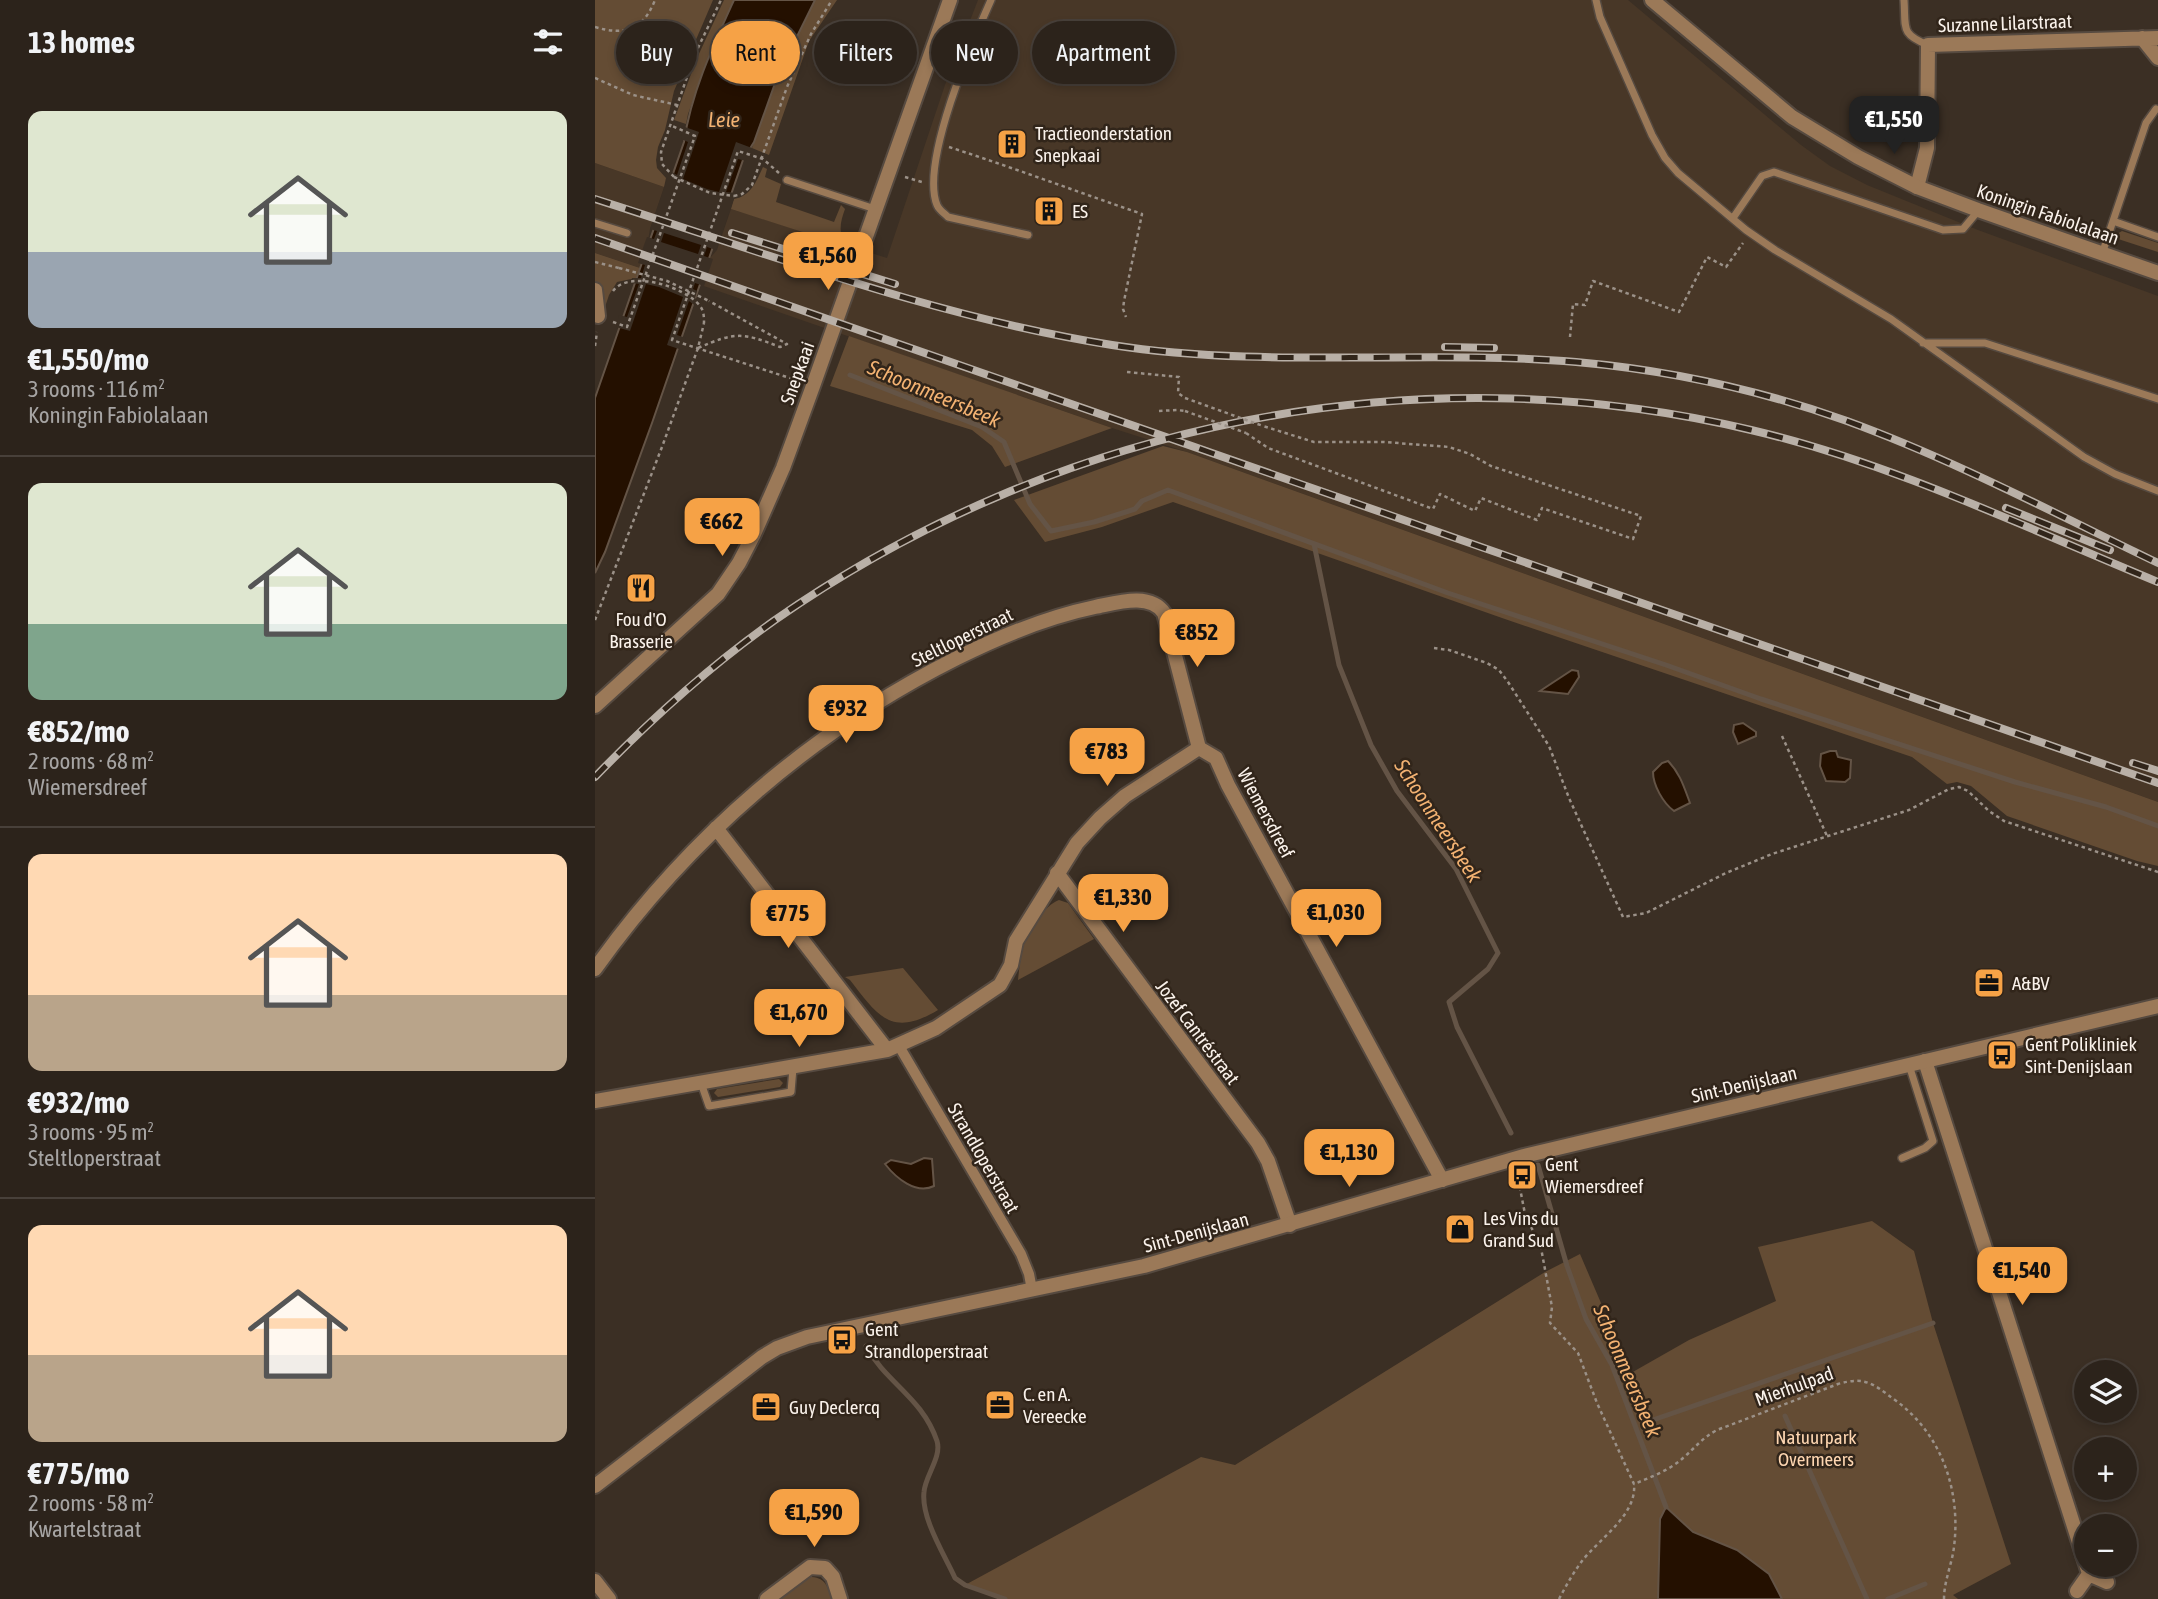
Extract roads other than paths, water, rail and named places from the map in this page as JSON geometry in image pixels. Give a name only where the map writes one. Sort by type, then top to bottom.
[{"type":"street","name":"Snepkaai","points":[[595,706],[718,594],[754,534],[783,468],[950,0]]},
{"type":"street","name":"Koningin Fabiolalaan","points":[[1652,0],[1792,117],[1858,157],[1917,187],[2158,274]]},
{"type":"street","points":[[2142,38],[2158,58]]},
{"type":"street","name":"Suzanne Lilarstraat","points":[[1917,187],[1927,148],[1928,45],[2158,38]]},
{"type":"street","points":[[595,290],[598,316]]},
{"type":"street","name":"Steltloperstraat","points":[[595,969],[640,909],[716,828],[795,760],[848,722],[902,688],[1017,630],[1078,611],[1137,601],[1148,601],[1160,607]]},
{"type":"street","name":"Wiemersdreef","points":[[1160,607],[1164,613],[1199,748],[1216,758],[1234,797],[1442,1180]]},
{"type":"street","points":[[595,1101],[793,1068],[893,1048],[936,1028],[1000,985],[1008,975],[1016,941],[1056,873],[1077,843],[1100,818],[1125,796],[1199,748]]},
{"type":"street","points":[[716,828],[893,1048]]},
{"type":"street","name":"Jozef Cantréstraat","points":[[1056,873],[1258,1143],[1268,1161],[1290,1225]]},
{"type":"street","name":"Sint-Denijslaan","points":[[595,1486],[725,1384],[777,1348],[807,1337],[1180,1257],[1514,1159],[2158,1006]]},
{"type":"street","name":"Strandloperstraat","points":[[893,1048],[1021,1254],[1033,1290]]},
{"type":"street","points":[[1925,1062],[2074,1526]]},
{"type":"street","points":[[767,1599],[810,1567],[825,1567],[840,1599]]},
{"type":"street","points":[[2077,1591],[2083,1577]]},
{"type":"street","points":[[2100,1577],[2106,1582]]},
{"type":"street","points":[[595,1581],[609,1599]]},
{"type":"lane","points":[[991,0],[956,88],[939,143],[933,185],[938,208],[948,217],[1028,235]]},
{"type":"lane","points":[[1595,0],[1652,135],[1665,158],[1678,173],[1775,250],[1861,300],[2084,457],[2115,474],[2158,491]]},
{"type":"lane","points":[[1904,0],[1906,30],[1909,36],[1928,45]]},
{"type":"lane","points":[[2102,254],[2145,123],[2156,109]]},
{"type":"lane","points":[[1733,218],[1762,176],[1774,172],[1943,230],[1963,229],[1978,210]]},
{"type":"lane","points":[[787,180],[875,209]]},
{"type":"lane","points":[[2113,221],[2158,237]]},
{"type":"lane","points":[[595,223],[627,233]]},
{"type":"lane","points":[[1922,343],[1985,343],[2158,398]]},
{"type":"lane","points":[[1902,1158],[1934,1141],[1909,1065]]},
{"type":"lane","points":[[701,1083],[709,1106],[790,1092],[793,1068]]},
{"type":"water","name":"Leie","points":[[734,0],[815,0],[800,30],[800,21],[725,21]]},
{"type":"water","name":"Leie","points":[[711,52],[711,84],[775,84],[754,142],[743,160],[652,423],[595,573],[595,398],[684,142],[697,88]]},
{"type":"water","points":[[1572,670],[1578,671],[1579,677],[1568,694],[1540,691]]},
{"type":"water","points":[[1743,723],[1756,732],[1756,736],[1738,744],[1733,732],[1734,725]]},
{"type":"water","points":[[1836,751],[1838,757],[1851,760],[1850,778],[1845,782],[1826,781],[1820,766],[1821,754]]},
{"type":"water","points":[[1668,761],[1679,775],[1690,803],[1674,811],[1663,799],[1653,777],[1653,772]]},
{"type":"water","points":[[924,1158],[932,1159],[934,1186],[927,1188],[907,1184],[885,1164],[891,1160],[911,1164]]},
{"type":"water","points":[[1666,1507],[1693,1532],[1737,1550],[1769,1574],[1782,1599],[1658,1599],[1660,1519]]},
{"type":"waterway","points":[[850,375],[982,427],[1004,442],[1030,504],[1051,531],[1094,522],[1135,509],[1142,501],[1168,490],[1448,593],[1761,699],[2015,782],[2106,807],[2158,826]]},
{"type":"waterway","name":"Schoonmeersbeek","points":[[1314,544],[1339,665],[1371,745],[1397,791],[1456,869],[1498,953],[1488,969],[1449,1002],[1457,1027],[1511,1133]]},
{"type":"waterway","name":"Schoonmeersbeek","points":[[1538,1165],[1567,1266],[1586,1319],[1612,1365],[1666,1507]]},
{"type":"waterway","points":[[1650,1421],[1933,1323]]},
{"type":"waterway","points":[[866,1346],[883,1370],[922,1413],[937,1441],[937,1453],[925,1486],[924,1502],[934,1536],[955,1578],[965,1585],[1005,1599]]},
{"type":"waterway","points":[[1785,1416],[1867,1599]]},
{"type":"waterway","points":[[1888,1599],[1925,1584]]},
{"type":"railway","points":[[595,199],[916,301],[1046,333],[1112,345],[1228,356],[1460,357],[1576,362],[1645,370],[1713,383],[1814,410],[1887,436],[2004,488],[2158,563]]},
{"type":"railway","points":[[732,233],[895,284]]},
{"type":"railway","points":[[595,238],[2158,783]]},
{"type":"railway","points":[[1445,347],[1494,348]]},
{"type":"railway","points":[[595,777],[681,694],[775,620],[884,552],[999,496],[1119,452],[1243,421],[1369,403],[1496,398],[1624,407],[1751,430],[1855,460],[1906,478],[2158,582]]},
{"type":"railway","points":[[2006,508],[2110,550]]},
{"type":"railway","points":[[2133,763],[2158,771]]},
{"type":"place","name":"Tractieonderstation Snepkaai","points":[[1012,144]]},
{"type":"place","name":"ES","points":[[1049,211]]},
{"type":"place","name":"Fou d'O Brasserie","points":[[641,588]]},
{"type":"place","name":"A&BV","points":[[1989,983]]},
{"type":"place","name":"Gent Polikliniek Sint-Denijslaan","points":[[2002,1055]]},
{"type":"place","name":"Gent Wiemersdreef","points":[[1522,1175]]},
{"type":"place","name":"Les Vins du Grand Sud","points":[[1460,1229]]},
{"type":"place","name":"Gent Strandloperstraat","points":[[842,1340]]},
{"type":"place","name":"C. en A. Vereecke","points":[[1000,1405]]},
{"type":"place","name":"Guy Declercq","points":[[766,1407]]},
{"type":"park label","name":"Natuurpark Overmeers","points":[[1816,1448]]}]
